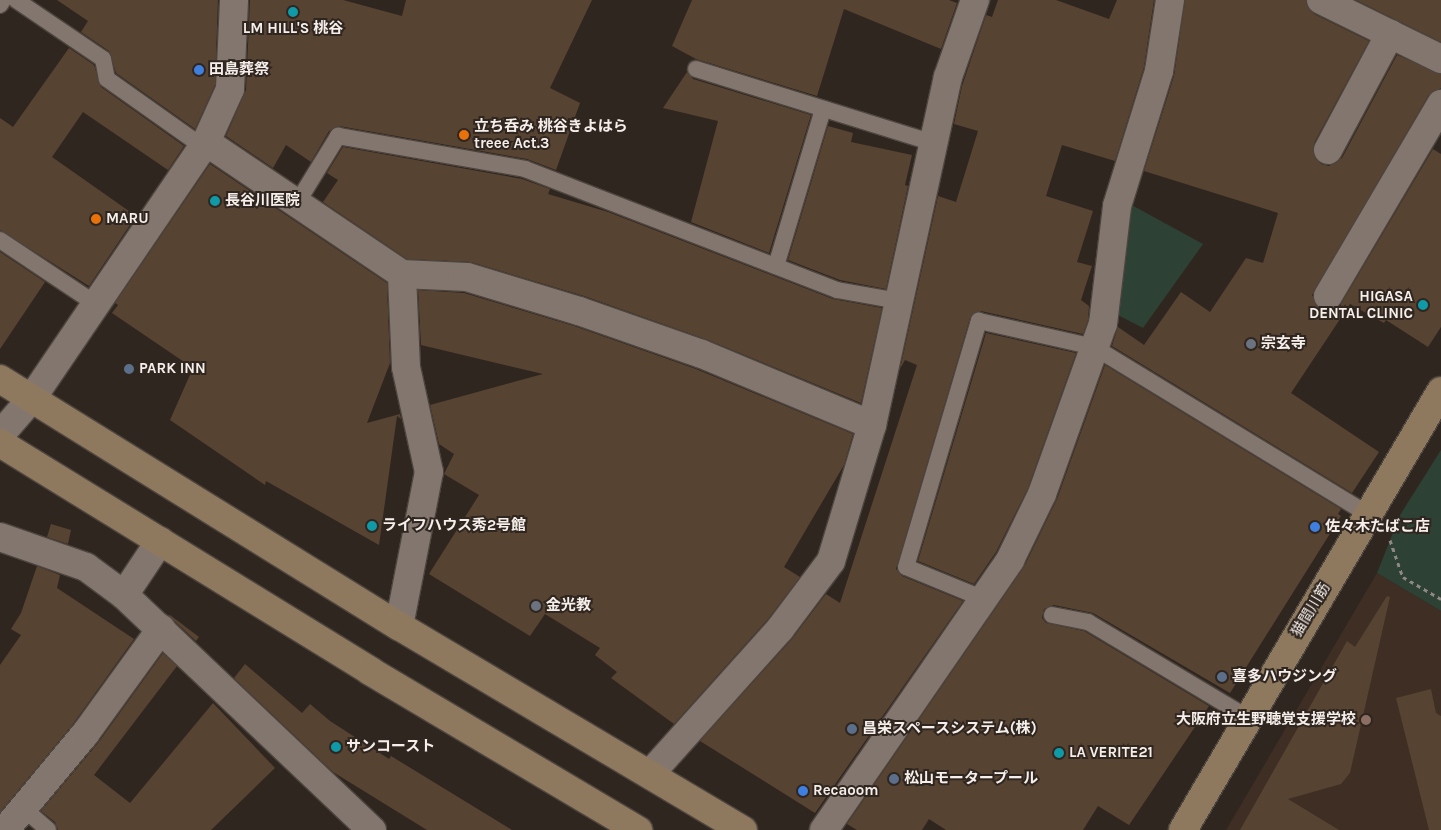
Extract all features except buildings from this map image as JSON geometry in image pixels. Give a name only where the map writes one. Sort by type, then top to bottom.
[{"type":"street","points":[[0,435],[32,398],[205,144],[230,90],[234,0]]},
{"type":"street","points":[[650,774],[780,628],[831,561],[872,425],[948,76],[975,0]]},
{"type":"street","points":[[824,830],[1010,560],[1042,494],[1103,324],[1116,206],[1159,71],[1170,0]]},
{"type":"street","points":[[1321,0],[1441,59]]},
{"type":"street","points":[[1328,150],[1390,34]]},
{"type":"street","points":[[1328,296],[1441,104]]},
{"type":"street","points":[[205,144],[402,274],[467,277],[579,311],[702,354],[872,425]]},
{"type":"street","points":[[399,626],[429,472],[406,368],[402,274]]},
{"type":"street","points":[[0,379],[399,626],[743,830]]},
{"type":"street","name":"猫間川筋","points":[[1183,830],[1247,718],[1441,391]]},
{"type":"street","points":[[0,443],[160,542],[638,830]]},
{"type":"street","points":[[0,537],[86,567],[124,595],[372,830]]},
{"type":"street","points":[[124,595],[160,542]]},
{"type":"street","points":[[5,830],[85,734],[161,629]]},
{"type":"lane","points":[[0,5],[3,0]]},
{"type":"lane","points":[[16,0],[103,58],[107,79],[205,144]]},
{"type":"lane","points":[[696,69],[933,143]]},
{"type":"lane","points":[[776,266],[823,109]]},
{"type":"lane","points":[[297,203],[338,136],[525,169],[837,290],[898,301]]},
{"type":"lane","points":[[0,240],[96,304]]},
{"type":"lane","points":[[984,599],[906,567],[979,321],[1094,347],[1365,518]]},
{"type":"lane","points":[[1052,616],[1088,622],[1247,718]]},
{"type":"lane","points":[[23,808],[48,830]]},
{"type":"path","points":[[1365,518],[1392,541],[1403,577],[1441,599]]},
{"type":"shaded area","name":"大阪府立生野聴覚支援学校","points":[[1377,573],[1441,611],[1441,830],[1226,830]]},
{"type":"green space","points":[[1128,203],[1203,244],[1143,328],[1112,312]]},
{"type":"green space","points":[[1441,450],[1441,611],[1377,573],[1400,515]]},
{"type":"place","name":"LM HILL'S 桃谷","points":[[293,12]]},
{"type":"place","name":"田島葬祭","points":[[199,70]]},
{"type":"place","name":"立ち呑み 桃谷きよはら treee Act.3","points":[[464,135]]},
{"type":"place","name":"長谷川医院","points":[[215,201]]},
{"type":"place","name":"MARU","points":[[96,219]]},
{"type":"place","name":"HIGASA DENTAL CLINIC","points":[[1423,305]]},
{"type":"place","name":"宗玄寺","points":[[1251,344]]},
{"type":"place","name":"PARK INN","points":[[129,369]]},
{"type":"place","name":"ライフハウス秀2号館","points":[[372,526]]},
{"type":"place","name":"佐々木たばこ店","points":[[1315,527]]},
{"type":"place","name":"金光教","points":[[536,606]]},
{"type":"place","name":"喜多ハウジング","points":[[1222,677]]},
{"type":"place","name":"大阪府立生野聴覚支援学校","points":[[1366,720]]},
{"type":"place","name":"昌栄スペースシステム(株)","points":[[852,729]]},
{"type":"place","name":"サンコースト","points":[[336,747]]},
{"type":"place","name":"LA VERITE21","points":[[1059,753]]},
{"type":"place","name":"松山モータープール","points":[[894,779]]},
{"type":"place","name":"Recaoom","points":[[803,791]]}]
